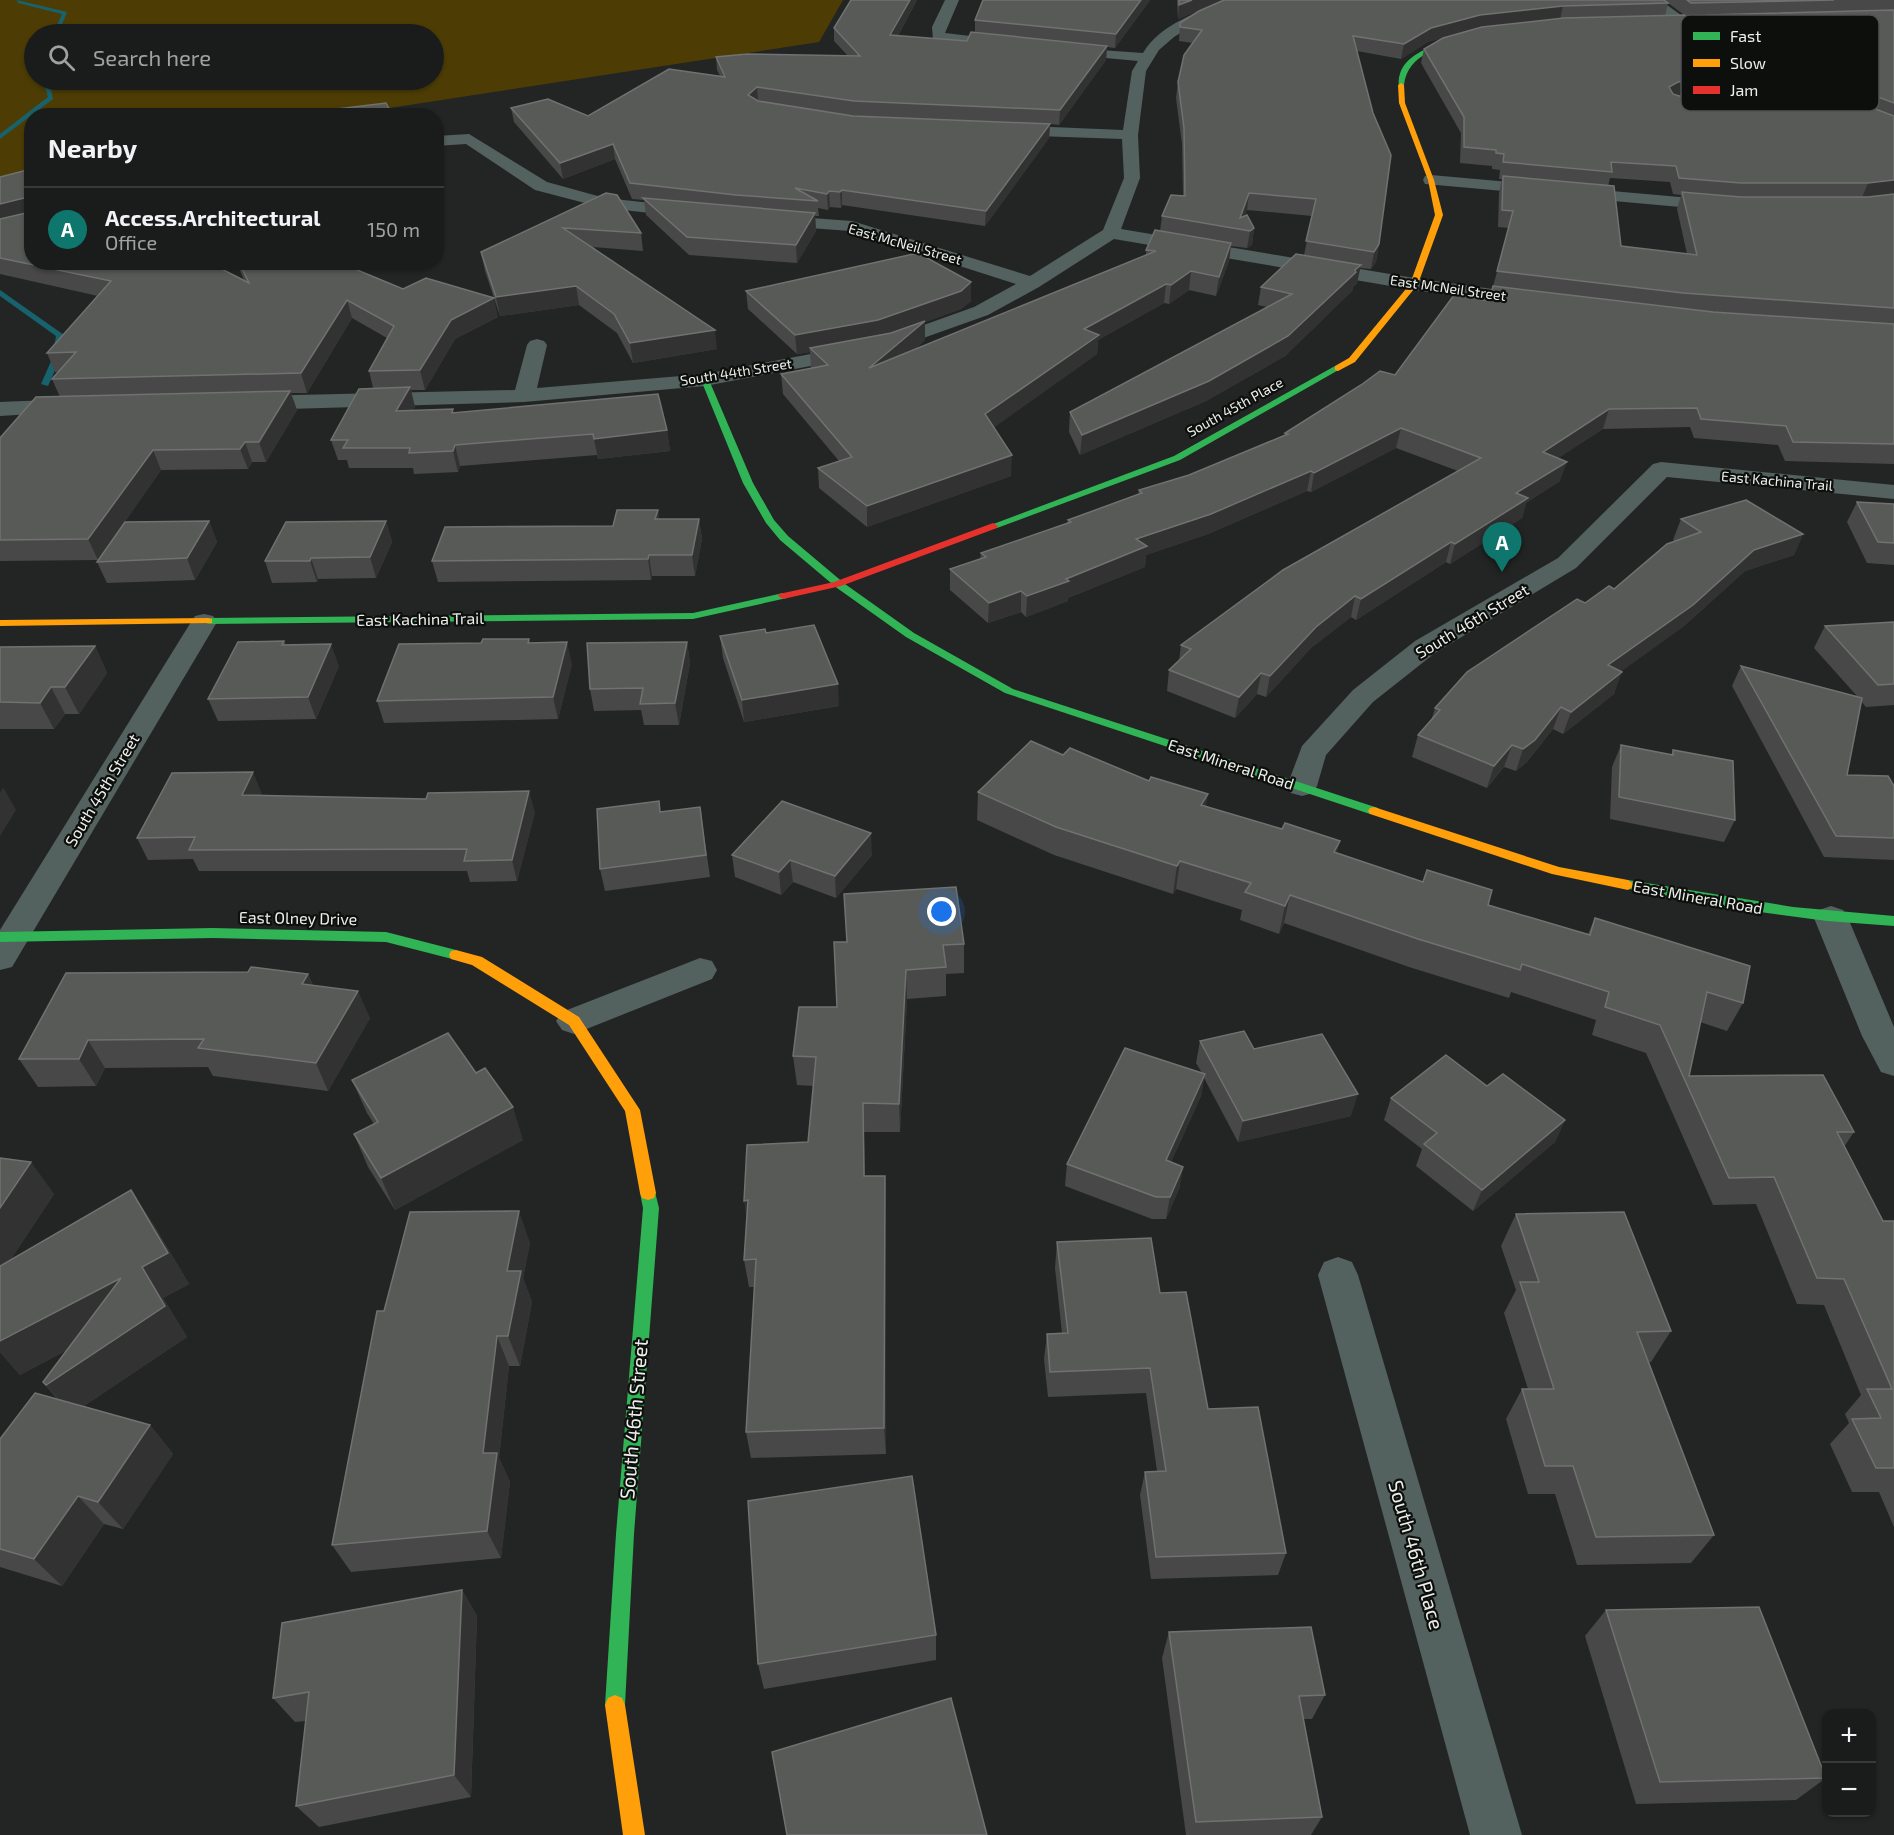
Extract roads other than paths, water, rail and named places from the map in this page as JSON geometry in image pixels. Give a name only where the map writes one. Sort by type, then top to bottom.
[{"type":"street","points":[[952,0],[939,27],[938,36],[1029,47]]},
{"type":"street","points":[[1111,233],[1132,178],[1130,135],[1139,70],[1146,58],[1169,34],[1191,20],[1241,0]]},
{"type":"street","points":[[1652,0],[1681,22]]},
{"type":"street","points":[[1641,24],[1681,23]]},
{"type":"street","name":"South 45th Place","points":[[837,584],[1177,458],[1352,360],[1414,284],[1439,215],[1431,180],[1402,103],[1401,79],[1408,63],[1434,47],[1477,35]]},
{"type":"street","points":[[1052,49],[1146,58]]},
{"type":"street","points":[[1852,111],[1894,128]]},
{"type":"street","points":[[992,129],[1130,135]]},
{"type":"street","points":[[444,141],[470,139],[540,186],[604,203],[704,214]]},
{"type":"street","points":[[1431,180],[1746,207]]},
{"type":"street","name":"East McNeil Street","points":[[748,219],[852,226],[1032,283]]},
{"type":"street","name":"South 44th Street","points":[[230,403],[524,396],[705,380],[884,346],[981,311],[1032,283],[1111,233]]},
{"type":"street","name":"East McNeil Street","points":[[1111,233],[1414,284],[1552,303]]},
{"type":"street","points":[[524,396],[537,345]]},
{"type":"street","name":"East Mineral Road","points":[[705,380],[754,493],[784,538],[837,584],[897,628],[942,656],[1009,691],[1557,871],[1730,904],[1831,918],[1894,921]]},
{"type":"street","points":[[0,409],[87,406]]},
{"type":"street","name":"East Kachina Trail","points":[[1661,469],[1894,492]]},
{"type":"street","name":"South 46th Street","points":[[1302,786],[1312,753],[1363,696],[1425,647],[1567,563],[1661,469]]},
{"type":"street","name":"East Kachina Trail","points":[[0,622],[693,616],[837,584]]},
{"type":"street","name":"South 45th Street","points":[[4,944],[204,622]]},
{"type":"street","points":[[1831,918],[1880,1036],[1894,1062]]},
{"type":"street","name":"East Olney Drive","points":[[4,944],[213,933],[386,937],[477,961],[574,1021]]},
{"type":"street","points":[[574,1021],[700,970]]},
{"type":"street","name":"South 46th Street","points":[[574,1021],[632,1110],[651,1208],[625,1534],[615,1709],[634,1835]]},
{"type":"street","name":"South 46th Place","points":[[1338,1275],[1496,1835]]},
{"type":"waterway","points":[[20,0],[20,2],[65,13],[60,24]]},
{"type":"waterway","points":[[38,108],[51,98],[49,90]]},
{"type":"waterway","points":[[0,137],[24,119]]},
{"type":"waterway","points":[[0,292],[60,335],[56,359],[45,384]]},
{"type":"place","name":"Access.Architectural","points":[[1502,572]]}]
